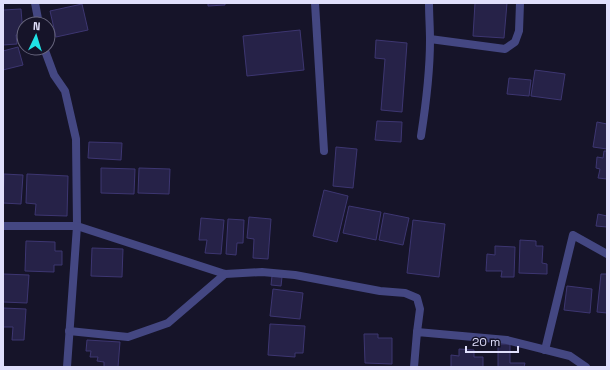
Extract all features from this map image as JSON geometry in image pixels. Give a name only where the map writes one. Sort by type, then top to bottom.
[{"type":"street","points":[[35,3],[37,16]]},
{"type":"street","points":[[315,3],[324,151]]},
{"type":"street","points":[[421,136],[428,87],[430,39],[429,3]]},
{"type":"street","points":[[430,39],[505,48],[514,42],[519,31],[520,3]]},
{"type":"street","points":[[47,56],[54,75],[65,90],[76,139],[77,226],[67,367]]},
{"type":"street","points":[[3,226],[77,226],[225,274],[262,272],[295,275],[380,291],[405,293],[417,298],[420,309],[414,367]]},
{"type":"street","points":[[545,350],[573,235],[607,254]]},
{"type":"street","points":[[69,331],[128,337],[168,323],[225,274]]},
{"type":"street","points":[[417,332],[507,340],[570,356],[586,367]]},
{"type":"building","points":[[208,3],[225,3],[225,5],[208,6]]},
{"type":"building","points":[[475,3],[507,3],[504,38],[473,36]]},
{"type":"building","points":[[82,4],[88,30],[56,37],[56,16],[51,16],[50,11]]},
{"type":"building","points":[[21,9],[22,16],[16,16],[16,44],[3,45],[3,10]]},
{"type":"building","points":[[300,30],[304,70],[247,76],[243,36]]},
{"type":"building","points":[[376,40],[407,43],[402,112],[381,110],[385,59],[375,58]]},
{"type":"building","points":[[16,48],[16,56],[20,56],[23,65],[3,70],[3,51]]},
{"type":"building","points":[[535,70],[565,74],[561,100],[531,96]]},
{"type":"building","points":[[509,78],[531,80],[529,96],[507,94]]},
{"type":"building","points":[[377,121],[402,122],[401,142],[375,140]]},
{"type":"building","points":[[597,122],[607,124],[607,149],[593,147]]},
{"type":"building","points":[[89,142],[122,143],[121,160],[88,158]]},
{"type":"building","points":[[336,147],[357,149],[353,188],[333,186]]},
{"type":"building","points":[[604,151],[607,151],[607,179],[598,178],[600,169],[596,168],[597,157],[603,158]]},
{"type":"building","points":[[101,168],[135,169],[134,194],[101,193]]},
{"type":"building","points":[[139,168],[170,169],[169,194],[138,193]]},
{"type":"building","points":[[4,174],[23,175],[21,204],[3,203]]},
{"type":"building","points":[[27,174],[68,176],[67,216],[35,215],[36,204],[26,203]]},
{"type":"building","points":[[324,190],[348,196],[337,242],[313,236]]},
{"type":"building","points":[[349,206],[381,212],[376,240],[343,233]]},
{"type":"building","points":[[384,213],[409,218],[403,245],[379,240]]},
{"type":"building","points":[[598,214],[607,216],[607,227],[596,226]]},
{"type":"building","points":[[249,217],[271,219],[268,259],[253,258],[254,239],[247,238]]},
{"type":"building","points":[[201,218],[224,220],[221,254],[205,253],[207,240],[199,240]]},
{"type":"building","points":[[228,219],[244,220],[243,243],[237,243],[236,255],[226,254]]},
{"type":"building","points":[[413,220],[445,224],[439,277],[407,273]]},
{"type":"building","points":[[520,240],[536,241],[536,246],[543,246],[542,263],[547,264],[547,274],[519,273]]},
{"type":"building","points":[[26,241],[55,242],[55,251],[62,251],[62,265],[54,265],[54,272],[25,271]]},
{"type":"building","points":[[495,246],[515,247],[514,277],[501,277],[502,271],[486,271],[487,254],[495,255]]},
{"type":"building","points":[[92,248],[123,249],[122,277],[91,276]]},
{"type":"building","points":[[3,274],[29,275],[27,303],[3,302]]},
{"type":"building","points":[[601,274],[607,274],[607,313],[597,312]]},
{"type":"building","points":[[272,276],[282,277],[281,286],[271,285]]},
{"type":"building","points":[[567,286],[592,289],[590,313],[564,310]]},
{"type":"building","points":[[273,289],[303,293],[300,319],[270,316]]},
{"type":"building","points":[[3,308],[26,309],[24,340],[12,340],[13,327],[3,327]]},
{"type":"building","points":[[270,324],[305,326],[303,353],[295,353],[295,357],[268,355]]},
{"type":"building","points":[[364,334],[378,334],[378,338],[392,338],[392,364],[365,363]]},
{"type":"building","points":[[87,340],[120,342],[118,367],[104,367],[104,362],[97,361],[98,357],[90,357],[91,351],[86,351]]},
{"type":"building","points":[[498,344],[510,344],[510,363],[525,363],[524,367],[498,367]]},
{"type":"building","points":[[459,349],[474,350],[474,357],[483,357],[483,367],[451,367],[451,355],[459,356]]}]
